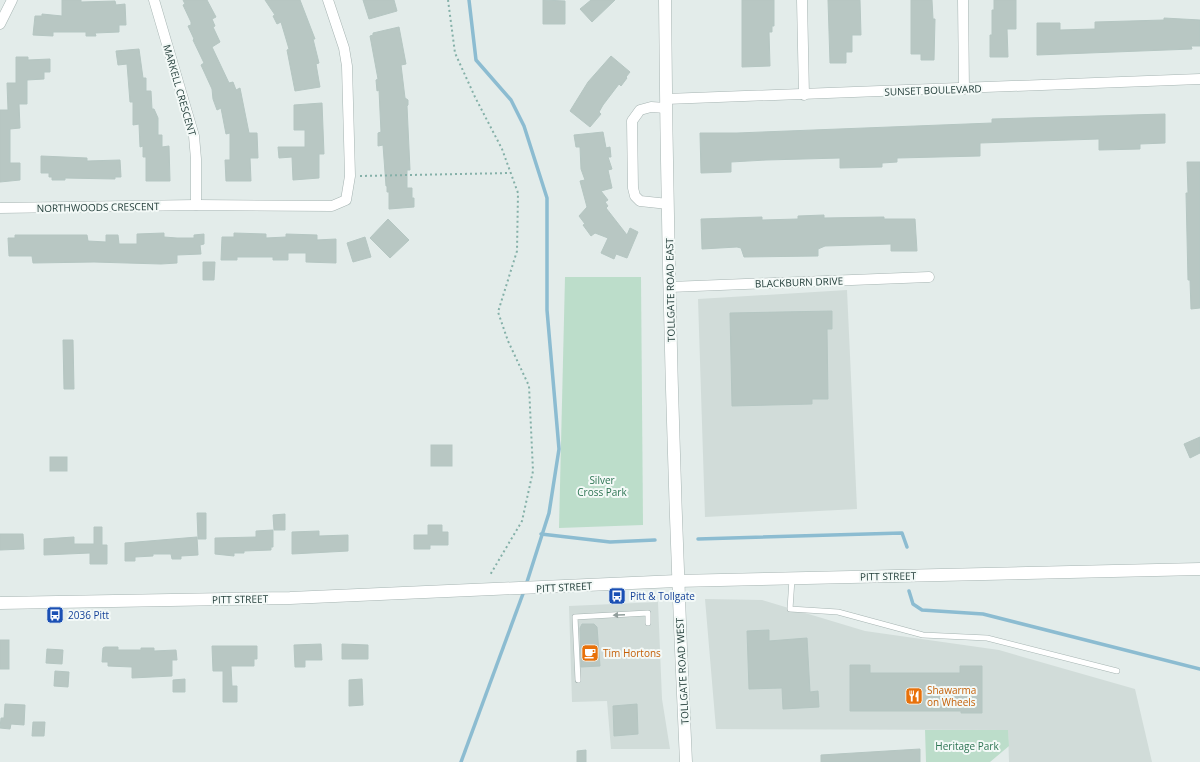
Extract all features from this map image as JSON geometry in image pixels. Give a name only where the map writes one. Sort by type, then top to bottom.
[{"type":"street","points":[[0,24],[12,0]]},
{"type":"street","name":"MARKELL CRESCENT","points":[[154,0],[194,136],[196,158],[196,205]]},
{"type":"street","points":[[328,0],[344,48],[347,66],[350,176]]},
{"type":"street","name":"TOLLGATE ROAD EAST","points":[[665,0],[668,204],[677,581]]},
{"type":"street","points":[[802,0],[804,95]]},
{"type":"street","points":[[963,0],[964,89]]},
{"type":"street","name":"SUNSET BOULEVARD","points":[[668,204],[640,201],[635,196],[632,188],[632,122],[640,110],[666,103],[804,95],[1200,79]]},
{"type":"street","name":"NORTHWOODS CRESCENT","points":[[0,208],[196,205],[332,206],[346,200],[350,176]]},
{"type":"street","name":"BLACKBURN DRIVE","points":[[670,287],[929,277]]},
{"type":"street","name":"PITT STREET","points":[[0,603],[290,598],[677,581],[1200,569]]},
{"type":"street","name":"TOLLGATE ROAD WEST","points":[[677,581],[686,762]]},
{"type":"lane","points":[[792,578],[790,609],[838,612],[923,635],[987,638],[1117,671]]},
{"type":"lane","points":[[578,680],[575,617],[648,613],[648,623]]},
{"type":"path","points":[[448,0],[455,53],[475,97],[502,149],[518,193],[517,251],[498,312],[508,341],[529,386],[534,471],[522,521],[490,575]]},
{"type":"path","points":[[350,176],[511,174]]},
{"type":"shaded area","points":[[847,290],[857,509],[705,517],[698,299]]},
{"type":"shaded area","points":[[705,599],[762,600],[865,631],[999,650],[1135,689],[1152,762],[1009,762],[1008,730],[716,729]]},
{"type":"shaded area","points":[[658,602],[662,699],[670,749],[611,749],[607,701],[572,702],[569,606]]},
{"type":"green space","name":"Silver Cross Park","points":[[565,277],[641,277],[643,525],[559,528]]},
{"type":"green space","name":"Heritage Park","points":[[925,730],[1008,730],[1009,746],[990,762],[926,762]]},
{"type":"building","points":[[62,0],[81,0],[81,2],[115,1],[116,5],[125,4],[126,25],[119,25],[119,32],[95,33],[96,36],[86,36],[86,32],[53,32],[53,36],[33,35],[35,16],[42,16],[42,14],[62,16]]},
{"type":"building","points":[[183,0],[207,0],[216,17],[212,19],[215,26],[213,27],[220,42],[212,47],[229,83],[233,82],[236,90],[240,88],[249,133],[257,133],[258,158],[250,158],[251,181],[226,181],[225,160],[230,160],[230,133],[226,134],[221,108],[217,110],[213,99],[212,89],[201,65],[204,63],[188,26],[191,25],[191,22],[183,5],[185,4]]},
{"type":"building","points":[[265,0],[300,0],[315,39],[313,39],[319,63],[316,64],[320,87],[295,91],[287,50],[289,49],[281,22],[277,24],[273,16],[275,15]]},
{"type":"building","points":[[363,0],[394,0],[397,11],[369,19]]},
{"type":"building","points":[[543,0],[565,1],[565,24],[543,24]]},
{"type":"building","points":[[591,0],[615,0],[592,22],[580,9]]},
{"type":"building","points":[[742,0],[774,0],[774,26],[772,26],[772,32],[769,32],[770,66],[742,67]]},
{"type":"building","points":[[828,0],[860,0],[861,35],[852,35],[852,52],[846,52],[846,63],[830,63]]},
{"type":"building","points":[[911,0],[932,0],[933,19],[935,19],[934,60],[921,60],[921,54],[911,54]]},
{"type":"building","points":[[994,0],[1016,0],[1016,29],[1007,29],[1008,57],[990,57],[990,35],[992,35],[992,10],[994,10]]},
{"type":"building","points":[[1164,18],[1200,20],[1200,46],[1191,46],[1192,49],[1037,55],[1037,23],[1060,23],[1060,30],[1095,29],[1095,22],[1164,20]]},
{"type":"building","points":[[399,27],[406,64],[401,65],[405,98],[408,100],[410,170],[407,170],[407,188],[412,188],[414,207],[389,209],[389,192],[387,192],[386,186],[383,145],[378,146],[378,133],[381,132],[379,90],[377,91],[376,80],[378,79],[370,36],[373,35],[373,33]]},
{"type":"building","points":[[139,49],[143,78],[146,78],[146,91],[151,91],[152,109],[154,109],[158,118],[158,135],[162,135],[162,147],[169,146],[170,181],[146,181],[146,157],[143,157],[143,146],[140,147],[139,124],[133,125],[133,102],[130,102],[127,64],[118,65],[116,51]]},
{"type":"building","points":[[611,56],[630,72],[621,86],[619,84],[603,105],[599,112],[601,114],[590,127],[570,111],[588,82]]},
{"type":"building","points":[[16,57],[28,57],[28,60],[50,59],[50,72],[44,72],[44,79],[27,80],[27,104],[19,104],[20,128],[10,129],[10,163],[20,163],[20,180],[0,182],[0,110],[8,110],[7,83],[16,83]]},
{"type":"building","points":[[322,103],[324,154],[319,154],[319,178],[293,180],[292,157],[279,158],[278,147],[305,147],[305,130],[294,130],[294,105]]},
{"type":"building","points":[[1165,114],[1165,143],[1140,144],[1140,149],[1099,150],[1099,139],[980,143],[980,156],[897,158],[897,162],[882,163],[882,167],[840,168],[840,158],[766,160],[731,162],[731,172],[701,173],[700,133],[737,133],[992,123],[992,119]]},
{"type":"building","points":[[603,132],[606,148],[610,147],[611,157],[608,157],[612,169],[608,170],[612,188],[601,191],[608,200],[605,202],[608,206],[606,208],[627,235],[630,228],[638,232],[627,258],[616,254],[614,259],[601,253],[608,238],[595,233],[591,236],[583,225],[585,224],[579,216],[587,207],[580,181],[585,180],[581,169],[580,147],[576,147],[574,135]]},
{"type":"building","points":[[41,156],[87,158],[87,161],[120,160],[121,177],[115,177],[115,179],[65,178],[65,180],[52,180],[52,177],[49,177],[49,173],[41,173]]},
{"type":"building","points":[[1187,162],[1200,162],[1200,308],[1191,309],[1190,280],[1188,280],[1186,193],[1188,193]]},
{"type":"building","points":[[824,215],[824,218],[884,217],[884,219],[915,219],[917,251],[891,251],[891,244],[825,246],[818,249],[818,256],[744,257],[741,248],[737,247],[702,249],[701,219],[762,217],[762,220],[798,219],[798,216]]},
{"type":"building","points":[[388,219],[409,240],[390,258],[370,238]]},
{"type":"building","points":[[164,233],[164,237],[177,238],[194,238],[194,235],[204,234],[204,244],[200,245],[201,254],[177,255],[177,263],[161,264],[94,262],[33,263],[32,256],[9,256],[8,238],[15,238],[15,235],[87,235],[88,241],[106,242],[106,235],[118,235],[119,244],[137,244],[137,234]]},
{"type":"building","points":[[234,233],[266,234],[266,238],[286,237],[286,234],[317,235],[317,240],[336,239],[336,263],[306,262],[306,253],[288,253],[288,260],[273,260],[273,257],[237,257],[237,260],[221,260],[222,237],[234,237]]},
{"type":"building","points":[[365,237],[371,257],[353,262],[347,243]]},
{"type":"building","points":[[203,262],[215,262],[214,280],[203,280]]},
{"type":"building","points":[[832,311],[832,329],[827,329],[828,399],[812,399],[812,404],[732,406],[730,313]]},
{"type":"building","points":[[63,340],[73,340],[74,389],[64,389]]},
{"type":"building","points":[[1200,437],[1200,453],[1190,458],[1184,444]]},
{"type":"building","points":[[431,445],[452,445],[452,466],[431,466]]},
{"type":"building","points":[[50,457],[67,457],[67,471],[50,471]]},
{"type":"building","points":[[197,513],[206,513],[206,539],[198,539]]},
{"type":"building","points":[[285,514],[285,530],[274,530],[273,515]]},
{"type":"building","points":[[428,525],[442,525],[442,532],[448,532],[448,545],[430,545],[430,549],[414,549],[414,535],[428,535]]},
{"type":"building","points":[[94,527],[102,527],[102,545],[107,545],[107,564],[90,564],[90,553],[44,555],[44,539],[74,537],[74,544],[94,544]]},
{"type":"building","points":[[273,530],[273,547],[271,547],[271,550],[244,551],[244,553],[234,553],[234,556],[215,554],[215,538],[256,537],[256,531]]},
{"type":"building","points":[[319,531],[319,536],[348,535],[348,551],[292,554],[292,532]]},
{"type":"building","points":[[0,534],[23,534],[24,549],[0,550]]},
{"type":"building","points":[[197,537],[198,555],[181,556],[181,559],[172,559],[171,554],[153,554],[153,556],[135,557],[135,561],[125,561],[125,543]]},
{"type":"building","name":"Tim Hortons","points":[[582,624],[594,624],[597,627],[600,666],[581,667],[580,628]]},
{"type":"building","points":[[769,630],[769,641],[807,638],[810,692],[818,691],[819,707],[783,709],[782,688],[749,689],[747,631]]},
{"type":"building","points":[[0,640],[9,640],[9,669],[0,669]]},
{"type":"building","points":[[321,644],[322,660],[305,660],[305,667],[295,667],[294,645]]},
{"type":"building","points":[[342,644],[368,645],[368,659],[342,659]]},
{"type":"building","points":[[212,646],[257,646],[257,659],[254,659],[254,666],[231,666],[232,686],[237,686],[237,702],[223,702],[223,671],[213,671]]},
{"type":"building","points":[[118,647],[118,650],[141,650],[141,648],[154,648],[154,651],[176,650],[177,660],[172,660],[172,676],[132,678],[132,667],[108,666],[108,662],[102,662],[103,648]]},
{"type":"building","points":[[47,649],[63,650],[62,664],[46,663]]},
{"type":"building","points":[[850,665],[870,665],[870,673],[960,673],[960,666],[982,666],[982,713],[961,713],[961,711],[850,711]]},
{"type":"building","points":[[55,671],[69,672],[68,687],[54,686]]},
{"type":"building","points":[[185,679],[185,692],[173,692],[173,680]]},
{"type":"building","points":[[362,679],[363,705],[349,706],[349,680]]},
{"type":"building","points":[[5,704],[25,705],[24,725],[11,724],[10,729],[0,728],[1,718],[4,718]]},
{"type":"building","points":[[637,704],[638,734],[614,736],[613,706]]},
{"type":"building","points":[[33,722],[45,722],[44,736],[32,736]]},
{"type":"building","points":[[920,749],[920,762],[821,762],[821,755]]},
{"type":"building","points":[[586,750],[586,762],[577,762],[577,751]]},
{"type":"waterway","points":[[469,0],[476,60],[511,100],[524,126],[547,198],[547,310],[559,449],[549,513],[526,585]]},
{"type":"waterway","points":[[698,539],[902,533],[907,547]]},
{"type":"waterway","points":[[541,534],[610,542],[655,540]]},
{"type":"waterway","points":[[461,762],[524,591]]},
{"type":"waterway","points":[[909,591],[913,604],[922,610],[983,614],[1200,669]]},
{"type":"place","name":"Pitt & Tollgate","points":[[617,596]]},
{"type":"place","name":"2036 Pitt","points":[[55,615]]},
{"type":"place","name":"Tim Hortons","points":[[590,653]]},
{"type":"place","name":"Shawarma on Wheels","points":[[914,696]]}]
